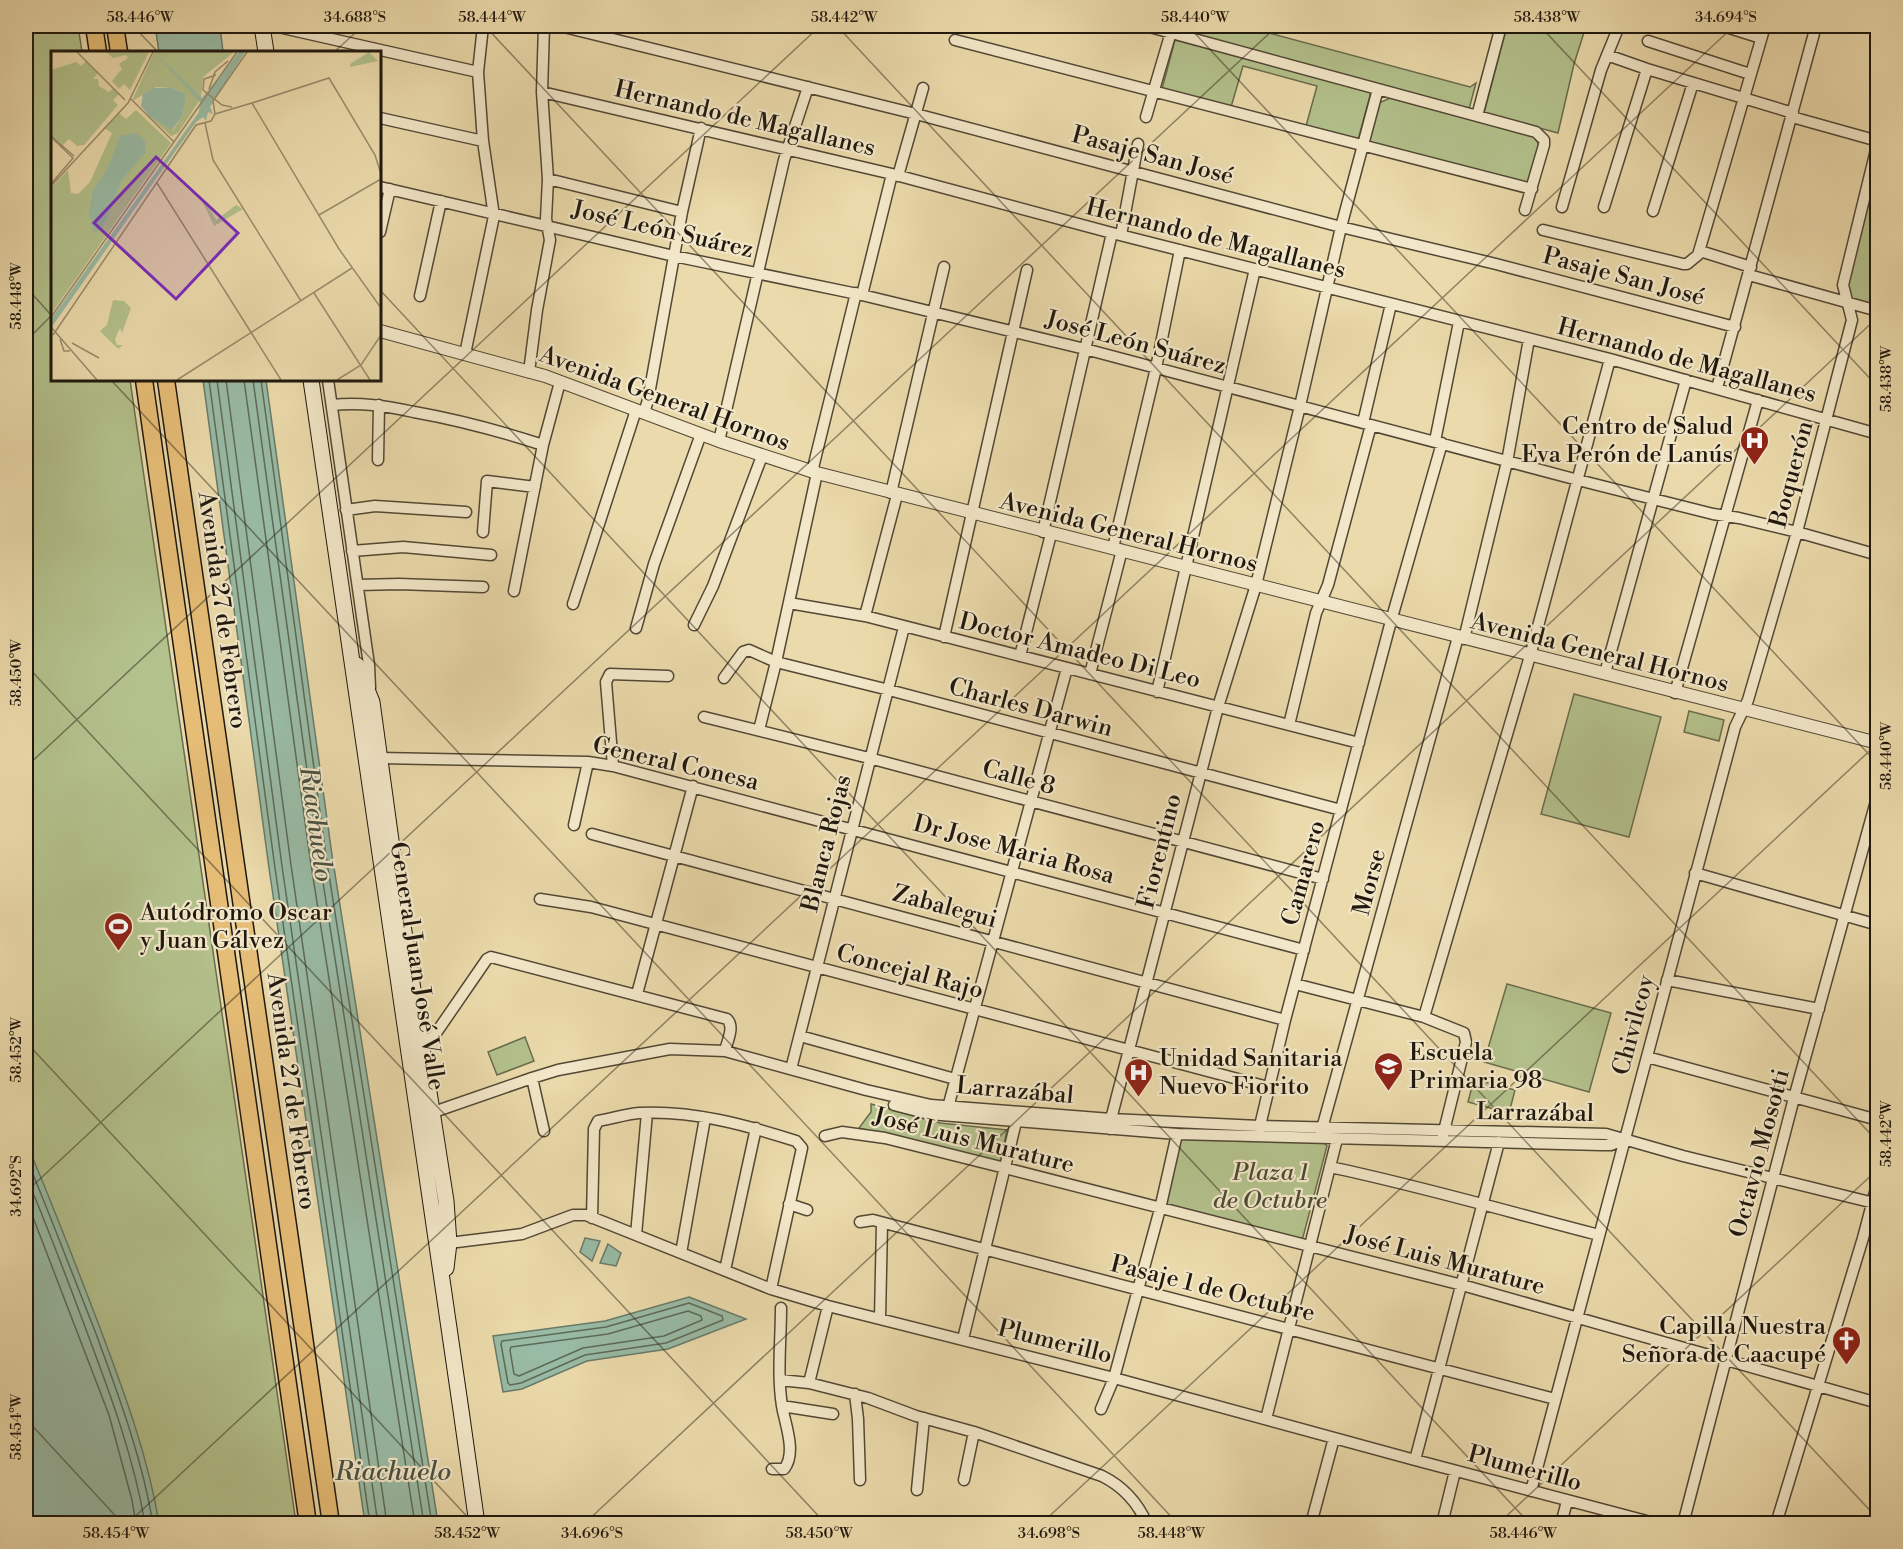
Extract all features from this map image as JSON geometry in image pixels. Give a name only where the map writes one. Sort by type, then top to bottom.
[{"type":"main road","points":[[94,26],[98,51]]},
{"type":"main road","points":[[115,26],[119,51]]},
{"type":"main road","points":[[263,26],[266,51]]},
{"type":"main road","name":"Avenida 27 de Febrero","points":[[144,381],[308,1524]]},
{"type":"main road","name":"Avenida 27 de Febrero","points":[[166,381],[330,1524]]},
{"type":"main road","name":"General Juan José Valle","points":[[311,381],[386,906],[426,1115],[446,1201],[449,1243],[444,1290]]},
{"type":"main road","name":"General Juan José Valle","points":[[349,648],[370,695],[422,1043],[426,1115],[444,1290],[477,1524]]},
{"type":"main road","name":"General Juan José Valle","points":[[473,1496],[485,1524]]},
{"type":"street","points":[[274,26],[324,31],[478,72]]},
{"type":"street","points":[[465,354],[494,221],[483,141],[478,72],[483,26]]},
{"type":"street","points":[[530,372],[537,310],[550,240],[547,225],[548,179],[542,92],[543,27],[531,26]]},
{"type":"street","name":"Pasaje San José","points":[[560,26],[916,114],[1341,227],[1496,264],[1735,327]]},
{"type":"street","points":[[1146,26],[1541,135],[1544,145],[1525,210]]},
{"type":"street","points":[[1477,116],[1501,26]]},
{"type":"street","points":[[1563,207],[1601,70],[1619,26]]},
{"type":"street","points":[[1723,26],[1761,38]]},
{"type":"street","points":[[1543,230],[1687,264],[1700,251],[1742,98],[1765,26]]},
{"type":"street","points":[[1717,388],[1816,26]]},
{"type":"street","points":[[1146,117],[1171,32]]},
{"type":"street","points":[[955,40],[1532,189]]},
{"type":"street","points":[[1648,41],[1750,74]]},
{"type":"street","points":[[1607,55],[1878,142]]},
{"type":"street","points":[[1604,207],[1647,69]]},
{"type":"street","points":[[1653,211],[1694,83]]},
{"type":"street","points":[[719,441],[787,150],[808,87]]},
{"type":"street","points":[[759,730],[789,603],[814,472],[859,294],[923,88]]},
{"type":"street","name":"Fiorentino","points":[[1111,1124],[1200,773],[1256,585],[1341,227],[1378,89]]},
{"type":"street","name":"Hernando de Magallanes","points":[[542,92],[895,175],[1116,234],[1610,359],[1878,434]]},
{"type":"street","points":[[381,118],[483,141]]},
{"type":"street","points":[[573,604],[640,412],[648,400],[682,212],[701,128]]},
{"type":"street","name":"Boquerón","points":[[1743,710],[1748,700],[1797,532],[1852,320],[1843,285],[1878,142]]},
{"type":"street","points":[[1020,656],[1085,350],[1138,144]]},
{"type":"street","points":[[548,179],[682,212]]},
{"type":"street","points":[[381,223],[385,188]]},
{"type":"street","name":"José León Suárez","points":[[385,188],[674,256],[859,294],[1156,368],[1507,462],[1797,532],[1878,555]]},
{"type":"street","points":[[420,296],[441,201]]},
{"type":"street","points":[[1090,674],[1180,250]]},
{"type":"street","points":[[1700,251],[1750,271],[1878,311]]},
{"type":"street","points":[[865,616],[944,267]]},
{"type":"street","points":[[1157,692],[1255,269]]},
{"type":"street","points":[[944,637],[1027,270]]},
{"type":"street","points":[[1289,725],[1319,602],[1328,585],[1367,424],[1391,304]]},
{"type":"street","name":"Camarero","points":[[1259,1131],[1295,984],[1438,442],[1459,322]]},
{"type":"street","name":"Avenida General Hornos","points":[[381,331],[530,372],[719,441],[814,472],[1391,621],[1878,743]]},
{"type":"street","name":"Morse","points":[[1321,1133],[1461,638],[1507,462],[1529,339]]},
{"type":"street","points":[[1424,1017],[1530,656],[1610,359]]},
{"type":"street","points":[[1605,673],[1686,380]]},
{"type":"street","name":"General Juan José Valle","points":[[328,381],[369,665],[370,695]]},
{"type":"street","points":[[514,591],[543,445],[560,382]]},
{"type":"street","points":[[1675,693],[1758,400]]},
{"type":"street","points":[[332,405],[352,403],[379,405],[475,423],[543,445]]},
{"type":"street","points":[[378,460],[379,405]]},
{"type":"street","points":[[636,628],[654,564],[701,434]]},
{"type":"street","points":[[694,625],[713,586],[762,456]]},
{"type":"street","points":[[483,532],[487,481],[535,487]]},
{"type":"street","points":[[346,510],[375,506],[466,512]]},
{"type":"street","points":[[352,551],[403,547],[491,555]]},
{"type":"street","points":[[358,585],[483,586]]},
{"type":"street","name":"Doctor Amadeo Di Leo","points":[[789,603],[865,616],[1359,743]]},
{"type":"street","name":"Blanca Rojas","points":[[791,1069],[904,627]]},
{"type":"street","name":"Charles Darwin","points":[[724,678],[746,650],[776,663],[889,690],[1341,810]]},
{"type":"street","points":[[947,1110],[1067,668]]},
{"type":"street","points":[[614,766],[607,677],[610,674],[668,676]]},
{"type":"street","name":"Chivilcoy","points":[[1531,1491],[1695,873],[1735,727],[1743,710]]},
{"type":"street","name":"Calle 8","points":[[704,717],[869,758],[1323,879]]},
{"type":"street","name":"General Conesa","points":[[379,758],[588,762],[614,766],[852,828]]},
{"type":"street","points":[[574,825],[588,762]]},
{"type":"street","points":[[637,994],[693,786]]},
{"type":"street","name":"Octavio Mosotti","points":[[1683,1524],[1794,1098],[1878,794]]},
{"type":"street","name":"Dr Jose Maria Rosa","points":[[852,828],[1304,950]]},
{"type":"street","name":"Zabalegui","points":[[592,834],[1286,1020]]},
{"type":"street","points":[[1695,873],[1878,925]]},
{"type":"street","name":"Concejal Rajo","points":[[540,898],[591,907],[1268,1088]]},
{"type":"street","points":[[422,1043],[434,1036],[491,957],[727,1019],[731,1028],[725,1051]]},
{"type":"street","points":[[1667,980],[1819,1009]]},
{"type":"street","points":[[1295,984],[1424,1017],[1461,1031],[1466,1037],[1444,1135]]},
{"type":"street","points":[[800,1036],[955,1078]]},
{"type":"street","name":"Larrazábal","points":[[426,1115],[558,1070],[670,1048],[705,1049],[725,1051],[947,1110],[1016,1122],[1321,1133],[1606,1134],[1683,1156],[1875,1204]]},
{"type":"street","points":[[1647,1057],[1878,1120]]},
{"type":"street","points":[[532,1078],[544,1131]]},
{"type":"street","name":"Larrazábal","points":[[894,1105],[929,1114],[947,1110],[1111,1124],[1177,1134],[1259,1131]]},
{"type":"street","points":[[636,1235],[647,1113]]},
{"type":"street","points":[[592,1218],[594,1129],[598,1121],[647,1113],[705,1118],[756,1128],[796,1141],[802,1148],[771,1289]]},
{"type":"street","points":[[681,1253],[705,1118]]},
{"type":"street","points":[[963,1340],[1016,1122]]},
{"type":"street","points":[[725,1270],[756,1128]]},
{"type":"street","name":"José Luis Murature","points":[[825,1136],[842,1132],[885,1138],[1005,1168],[1462,1286],[1878,1403]]},
{"type":"street","name":"Larrazábal","points":[[1321,1133],[1337,1139],[1444,1135],[1499,1142],[1611,1144],[1624,1139]]},
{"type":"street","points":[[1101,1410],[1114,1378],[1160,1209],[1177,1134]]},
{"type":"street","points":[[1266,1419],[1337,1139]]},
{"type":"street","points":[[1415,1461],[1499,1142]]},
{"type":"street","points":[[1330,1167],[1396,1181],[1599,1235]]},
{"type":"street","points":[[1776,1524],[1875,1204],[1878,1181]]},
{"type":"street","points":[[789,1204],[807,1210]]},
{"type":"street","name":"Plumerillo","points":[[449,1243],[522,1234],[579,1214],[771,1289],[828,1306],[1114,1378],[1415,1461],[1658,1524]]},
{"type":"street","name":"Pasaje 1 de Octubre","points":[[860,1222],[873,1220],[983,1251],[1555,1399]]},
{"type":"street","points":[[880,1319],[882,1223]]},
{"type":"street","points":[[809,1383],[828,1306]]},
{"type":"street","points":[[772,1469],[787,1467],[789,1443],[780,1380],[781,1308]]},
{"type":"street","points":[[780,1380],[809,1383],[855,1394],[924,1418],[974,1432],[1109,1480],[1133,1500],[1147,1524]]},
{"type":"street","points":[[855,1394],[860,1480]]},
{"type":"street","points":[[782,1406],[833,1414]]},
{"type":"street","points":[[917,1490],[924,1418]]},
{"type":"street","points":[[964,1480],[974,1432]]},
{"type":"street","points":[[1311,1524],[1334,1438]]},
{"type":"street","points":[[1442,1524],[1455,1471]]},
{"type":"street","points":[[1561,1524],[1567,1501]]},
{"type":"green space","name":"Autódromo Oscar y Juan Gálvez","points":[[26,26],[78,26],[82,51],[51,51],[51,381],[130,381],[296,1523],[26,1523]]},
{"type":"green space","points":[[1162,26],[1243,26],[1470,87],[1476,83],[1469,109]]},
{"type":"green space","points":[[1507,26],[1586,26],[1574,64],[1558,133],[1484,113]]},
{"type":"green space","points":[[1175,40],[1371,92],[1358,140],[1306,126],[1317,86],[1243,66],[1231,107],[1162,89]]},
{"type":"green space","points":[[1390,98],[1533,136],[1539,144],[1529,184],[1369,142],[1379,103]]},
{"type":"green space","points":[[1877,171],[1877,306],[1852,300],[1847,286]]},
{"type":"green space","points":[[1574,694],[1661,717],[1629,837],[1541,814]]},
{"type":"green space","points":[[1689,711],[1724,720],[1719,741],[1684,732]]},
{"type":"green space","points":[[1507,984],[1611,1013],[1589,1092],[1484,1062]]},
{"type":"green space","points":[[525,1037],[534,1061],[497,1075],[488,1052]]},
{"type":"green space","points":[[1474,1079],[1515,1090],[1509,1113],[1468,1102]]},
{"type":"green space","points":[[871,1104],[940,1123],[1007,1130],[1000,1164],[859,1128],[871,1112]]},
{"type":"green space","name":"Plaza 1 de Octubre","points":[[1184,1136],[1324,1143],[1327,1146],[1303,1237],[1301,1239],[1165,1204],[1176,1143]]},
{"type":"water","points":[[155,26],[220,26],[223,51],[159,51]]},
{"type":"water","name":"Riachuelo","points":[[203,381],[266,381],[332,855],[438,1523],[365,1523],[269,868]]},
{"type":"water","points":[[26,1142],[73,1258],[126,1400],[149,1473],[159,1523],[26,1523]]},
{"type":"water","points":[[585,1238],[600,1241],[592,1261],[580,1252]]},
{"type":"water","points":[[608,1244],[621,1253],[616,1266],[600,1263]]},
{"type":"water","points":[[689,1297],[746,1319],[668,1349],[587,1361],[522,1389],[503,1392],[493,1336],[605,1321]]},
{"type":"place","name":"Centro de Salud Eva Perón de Lanús","points":[[1754,466]]},
{"type":"place","name":"Autódromo Oscar y Juan Gálvez","points":[[119,952]]},
{"type":"place","name":"Escuela Primaria 98","points":[[1388,1092]]},
{"type":"place","name":"Unidad Sanitaria Nuevo Fiorito","points":[[1138,1098]]},
{"type":"place","name":"Capilla Nuestra Señora de Caacupé","points":[[1847,1366]]}]
